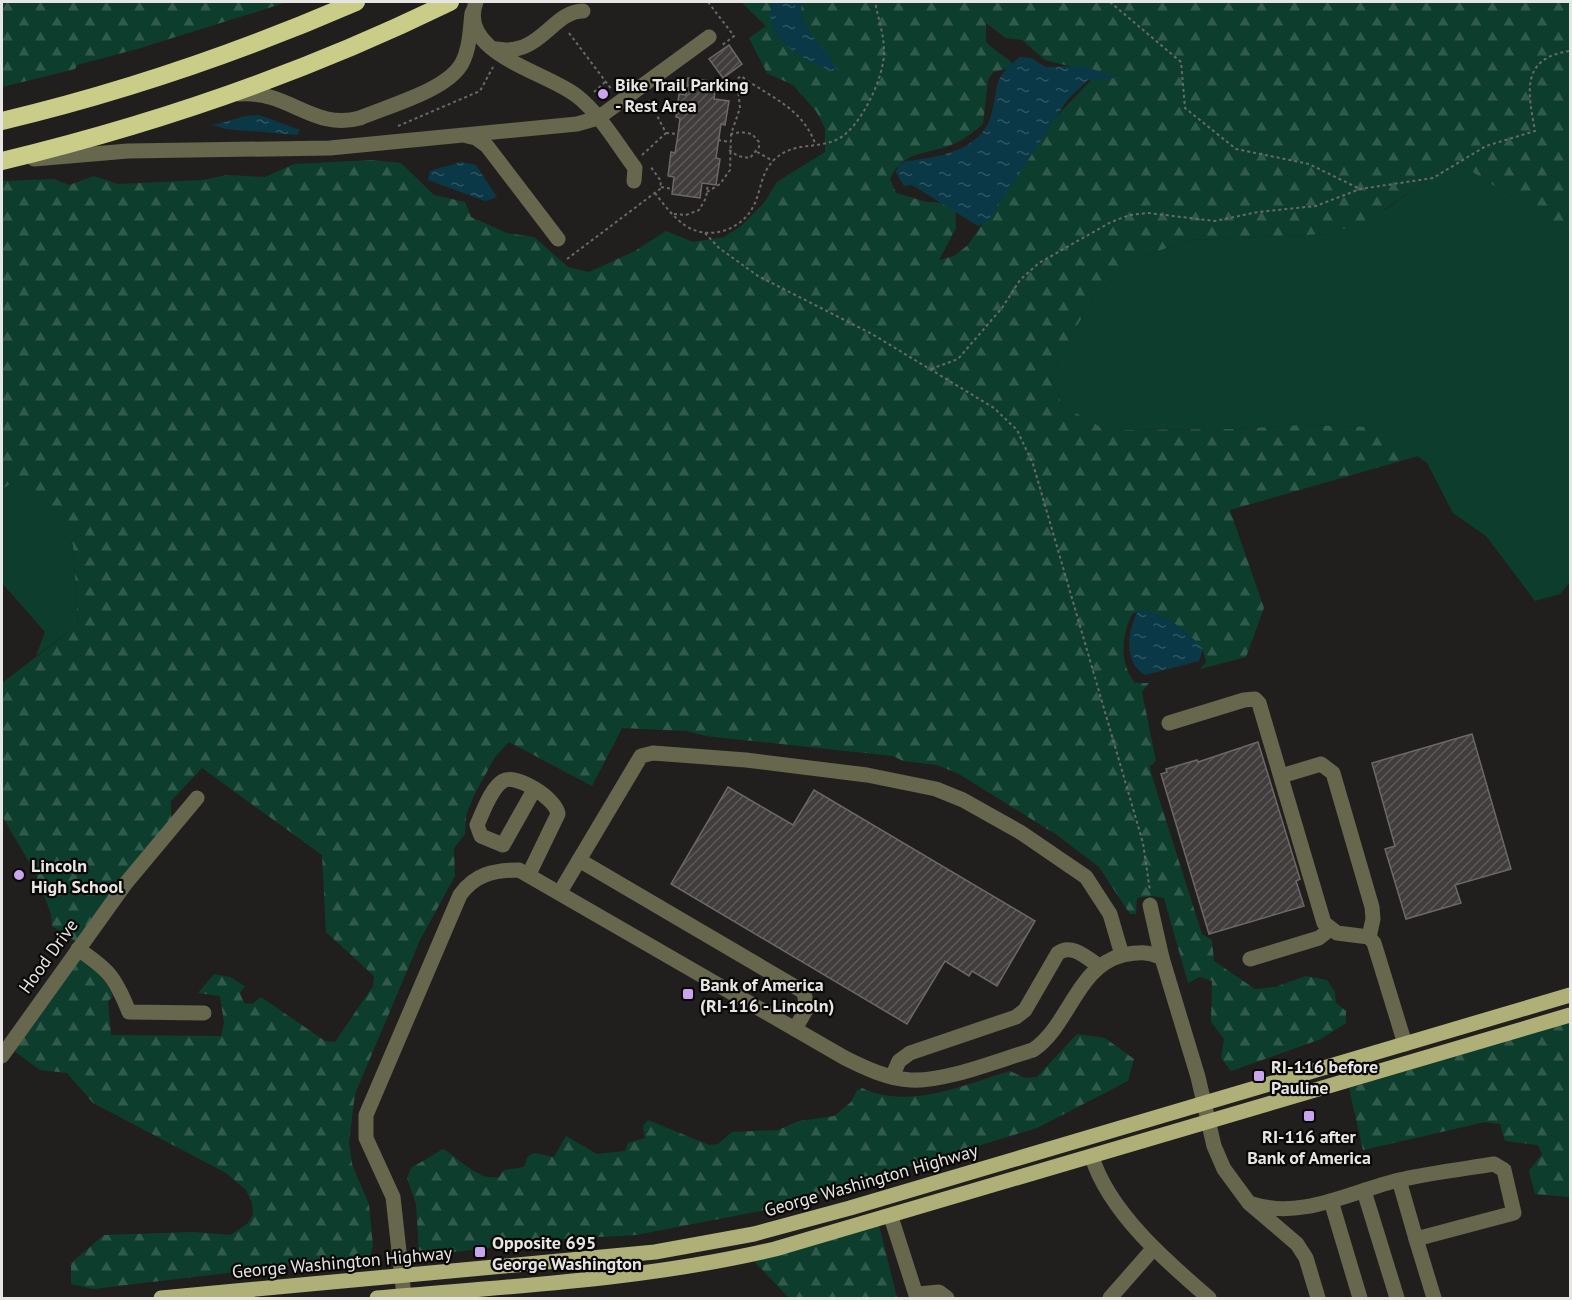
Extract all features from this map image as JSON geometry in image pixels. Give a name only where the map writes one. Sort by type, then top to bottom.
[{"type":"highway","points":[[2,121],[80,102],[177,72],[271,38],[356,2]]},
{"type":"highway","points":[[2,162],[115,131],[221,98],[331,55],[450,2]]},
{"type":"main road","name":"George Washington Highway","points":[[161,1299],[639,1254],[754,1234],[1570,995]]},
{"type":"main road","points":[[377,1299],[676,1269],[775,1249],[891,1217],[1570,1016]]},
{"type":"main road","points":[[1405,1044],[1411,1063]]},
{"type":"street","points":[[221,98],[262,94],[278,97],[327,120],[360,118],[450,78],[458,70],[466,52],[474,7]]},
{"type":"street","points":[[474,7],[478,36],[489,47],[571,92],[598,118],[635,168],[634,181]]},
{"type":"street","points":[[489,47],[507,51],[527,46],[572,14],[583,11]]},
{"type":"street","points":[[2,162],[97,153],[304,150],[557,127],[598,118],[620,101],[713,43]]},
{"type":"street","points":[[464,135],[476,138],[487,146],[558,239]]},
{"type":"street","points":[[1169,723],[1255,699],[1261,708],[1324,923],[1329,930],[1370,937]]},
{"type":"street","points":[[560,892],[641,756],[653,753],[746,760],[867,775],[936,789],[963,800],[1020,832],[1086,877],[1110,914],[1122,956]]},
{"type":"street","points":[[1281,776],[1322,764],[1333,773],[1372,907],[1370,937],[1374,943],[1405,1044]]},
{"type":"street","points":[[529,874],[558,813],[557,806],[550,797],[514,778],[505,779],[498,786],[477,825],[481,836],[503,845],[534,790]]},
{"type":"street","name":"Hood Drive","points":[[2,1056],[142,862],[197,798]]},
{"type":"street","points":[[579,860],[804,992],[807,1008],[795,1029]]},
{"type":"street","points":[[404,1296],[393,1197],[366,1138],[366,1115],[460,895],[471,882],[483,874],[500,870],[519,870],[529,874],[845,1058],[892,1077],[910,1080],[930,1079],[1033,1050],[1051,1035],[1085,981],[1100,966],[1122,956],[1150,952],[1162,958]]},
{"type":"street","points":[[1150,905],[1162,958],[1205,1103],[1214,1146],[1224,1169],[1250,1203],[1297,1244],[1306,1258],[1318,1299]]},
{"type":"street","points":[[1250,959],[1319,938],[1329,930]]},
{"type":"street","points":[[78,949],[101,965],[117,981],[129,1012],[204,1013]]},
{"type":"street","points":[[892,1077],[899,1061],[910,1053],[1016,1017],[1024,1010],[1058,953],[1063,949],[1072,949],[1100,966]]},
{"type":"street","points":[[1092,1157],[1104,1184],[1153,1249],[1209,1299]]},
{"type":"street","points":[[1250,1203],[1263,1208],[1288,1209],[1331,1201],[1399,1180],[1494,1164],[1504,1170],[1514,1213],[1416,1239]]},
{"type":"street","points":[[1399,1180],[1434,1299]]},
{"type":"street","points":[[1364,1191],[1397,1299]]},
{"type":"street","points":[[1331,1201],[1360,1299]]},
{"type":"street","points":[[891,1217],[918,1296],[939,1292],[947,1299]]},
{"type":"street","points":[[1110,1299],[1153,1249]]},
{"type":"path","points":[[708,2],[734,36],[713,43]]},
{"type":"path","points":[[655,193],[671,212],[691,229],[705,233],[728,230],[746,218],[756,199],[762,178],[772,161],[792,148],[837,140],[849,132],[864,110],[884,57],[875,2]]},
{"type":"path","points":[[1110,2],[1181,62],[1185,108],[1236,150],[1309,164],[1360,189]]},
{"type":"path","points":[[569,33],[620,101]]},
{"type":"path","points":[[930,369],[958,359],[1002,308],[1020,280],[1039,264],[1111,222],[1130,215],[1148,213],[1215,221],[1258,212],[1316,206],[1360,189],[1401,181],[1433,178],[1486,146],[1535,131],[1529,96],[1530,76],[1542,60],[1570,51]]},
{"type":"path","points":[[398,126],[480,91],[497,63]]},
{"type":"path","points":[[707,192],[727,175],[731,165],[729,150],[731,134],[740,113],[737,80],[741,76],[795,111],[805,122],[815,144]]},
{"type":"path","points":[[665,88],[673,82],[686,94]]},
{"type":"path","points":[[645,103],[657,94]]},
{"type":"path","points":[[649,100],[666,133]]},
{"type":"path","points":[[731,134],[747,131],[752,134],[759,142],[757,152]]},
{"type":"path","points":[[661,187],[659,178],[642,155],[666,133],[678,134]]},
{"type":"path","points":[[718,140],[730,142]]},
{"type":"path","points":[[729,150],[744,158],[757,152]]},
{"type":"path","points":[[757,152],[772,161]]},
{"type":"path","points":[[671,212],[680,215],[699,210],[704,204],[708,183]]},
{"type":"path","points":[[661,187],[673,189]]},
{"type":"path","points":[[567,259],[661,187]]},
{"type":"path","points":[[705,233],[728,255],[758,276],[872,334],[994,408],[1011,424],[1025,445],[1143,843],[1150,905]]},
{"type":"green space","points":[[2,2],[288,2],[137,49],[77,65],[75,69],[2,87]]},
{"type":"green space","points":[[741,2],[773,2],[771,7],[835,63],[806,27],[801,11],[802,2],[1570,2],[1570,233],[1458,163],[1442,164],[1419,186],[1367,221],[1328,234],[1190,240],[1141,257],[1095,295],[1067,343],[1051,378],[1062,405],[1106,430],[1236,429],[1299,425],[1376,427],[1418,456],[1230,510],[1264,608],[1246,657],[1200,669],[1206,662],[1203,651],[1196,643],[1169,624],[1140,613],[1133,613],[1124,639],[1124,658],[1130,675],[1135,683],[1149,683],[1142,692],[1156,761],[1150,766],[1151,773],[1202,934],[1212,940],[1214,961],[1255,989],[1275,987],[1306,976],[1327,980],[1335,992],[1336,1003],[1346,1011],[1346,1023],[1321,1039],[1231,1071],[1221,1058],[1224,1039],[1211,1022],[1212,981],[1200,977],[1188,983],[1164,898],[1152,896],[1137,898],[1136,914],[1130,914],[1099,867],[1057,835],[959,774],[937,765],[903,761],[893,756],[706,736],[686,731],[622,728],[592,786],[509,742],[495,757],[474,795],[466,816],[465,834],[454,848],[455,876],[420,940],[355,1094],[349,1142],[352,1164],[369,1205],[373,1246],[370,1256],[93,1289],[71,1284],[71,1263],[104,1235],[193,1232],[231,1235],[248,1223],[253,1215],[252,1203],[246,1190],[226,1173],[93,1103],[67,1073],[40,1070],[10,1048],[76,955],[98,973],[111,990],[113,997],[108,1001],[111,1035],[221,1036],[224,1023],[220,996],[198,993],[214,974],[230,977],[245,986],[240,993],[244,1003],[252,1004],[261,997],[325,1041],[335,1042],[373,986],[374,976],[326,932],[322,855],[202,768],[171,801],[171,831],[81,945],[52,926],[51,914],[36,874],[2,816],[2,683],[78,625],[73,545],[16,481],[2,489],[2,181],[54,179],[69,185],[94,176],[118,184],[203,180],[227,175],[265,177],[294,164],[372,160],[401,163],[434,195],[465,202],[471,217],[507,233],[534,237],[568,267],[589,272],[635,251],[666,231],[693,242],[724,237],[741,226],[764,203],[777,182],[825,152],[825,128],[816,111],[793,85],[767,73],[749,38],[766,26]],"holes":[[[986,23],[1006,38],[1022,40],[1045,60],[1096,73],[1053,120],[968,245],[954,256],[939,260],[956,228],[955,203],[927,202],[896,193],[890,179],[902,162],[918,154],[956,143],[983,124],[988,80],[993,72],[1015,67],[986,42]]]},
{"type":"green space","points":[[1458,163],[1570,233],[1570,582],[1560,594],[1535,601],[1486,536],[1453,513],[1427,463],[1376,427],[1299,425],[1236,429],[1106,430],[1062,405],[1051,378],[1067,343],[1095,295],[1141,257],[1190,240],[1328,234],[1386,209],[1419,186],[1442,164]]},
{"type":"green space","points":[[16,481],[73,545],[78,625],[36,656],[45,632],[2,583],[2,489]]},
{"type":"green space","points":[[1570,1022],[1570,1197],[1535,1194],[1529,1171],[1542,1154],[1538,1145],[1505,1141],[1500,1124],[1485,1122],[1363,1150],[1349,1088]]},
{"type":"green space","points":[[1077,1034],[1105,1038],[1134,1059],[1128,1081],[1037,1128],[775,1208],[636,1235],[561,1239],[437,1254],[419,1253],[416,1204],[407,1178],[411,1168],[443,1149],[477,1173],[499,1177],[504,1170],[524,1167],[528,1156],[534,1153],[554,1157],[566,1136],[597,1154],[625,1151],[628,1143],[645,1138],[643,1126],[648,1120],[709,1145],[718,1144],[732,1132],[778,1130],[799,1121],[834,1116],[851,1102],[857,1090],[862,1088],[898,1097],[917,1096],[955,1088],[1010,1071],[1025,1078],[1037,1077]]},
{"type":"green space","points":[[879,1225],[897,1298],[789,1298],[750,1257]]},
{"type":"water","points":[[773,2],[802,2],[801,12],[808,30],[828,55],[838,73],[814,63],[789,48],[773,27],[770,15]]},
{"type":"water","points":[[1020,57],[1031,58],[1046,67],[1083,66],[1118,78],[1088,80],[1068,99],[988,221],[978,226],[912,185],[904,186],[896,172],[899,165],[906,161],[943,155],[968,145],[978,137],[986,128],[991,116],[1000,78]]},
{"type":"water","points":[[259,115],[300,130],[297,135],[226,129],[213,125],[246,116]]},
{"type":"water","points":[[461,162],[476,165],[497,197],[485,201],[428,180],[430,171]]},
{"type":"water","points":[[1139,610],[1158,614],[1182,629],[1203,649],[1199,661],[1145,675],[1138,670],[1130,654],[1129,645],[1132,626]]},
{"type":"building","points":[[729,45],[742,64],[723,78],[709,59]]},
{"type":"building","points":[[688,78],[716,82],[714,99],[729,101],[725,125],[721,124],[716,158],[720,159],[716,185],[702,183],[700,198],[672,194],[674,177],[668,176],[671,152],[675,153],[678,134],[680,118],[676,117],[679,94],[686,95]]},
{"type":"building","points":[[1472,734],[1511,869],[1455,885],[1461,903],[1406,919],[1385,849],[1395,846],[1372,763]]},
{"type":"building","points":[[1258,742],[1300,879],[1296,881],[1304,906],[1209,934],[1161,774],[1167,772],[1166,769],[1197,760],[1198,762]]},
{"type":"building","points":[[728,787],[793,825],[814,790],[1035,921],[997,986],[972,971],[969,976],[945,961],[907,1024],[671,884]]},
{"type":"place","name":"Bike Trail Parking - Rest Area","points":[[603,94]]},
{"type":"place","name":"Lincoln High School","points":[[19,875]]},
{"type":"place","name":"Bank of America (RI-116 - Lincoln)","points":[[688,994]]},
{"type":"place","name":"RI-116 before Pauline","points":[[1259,1076]]},
{"type":"place","name":"RI-116 after Bank of America","points":[[1309,1116]]},
{"type":"place","name":"Opposite 695 George Washington","points":[[480,1252]]}]
